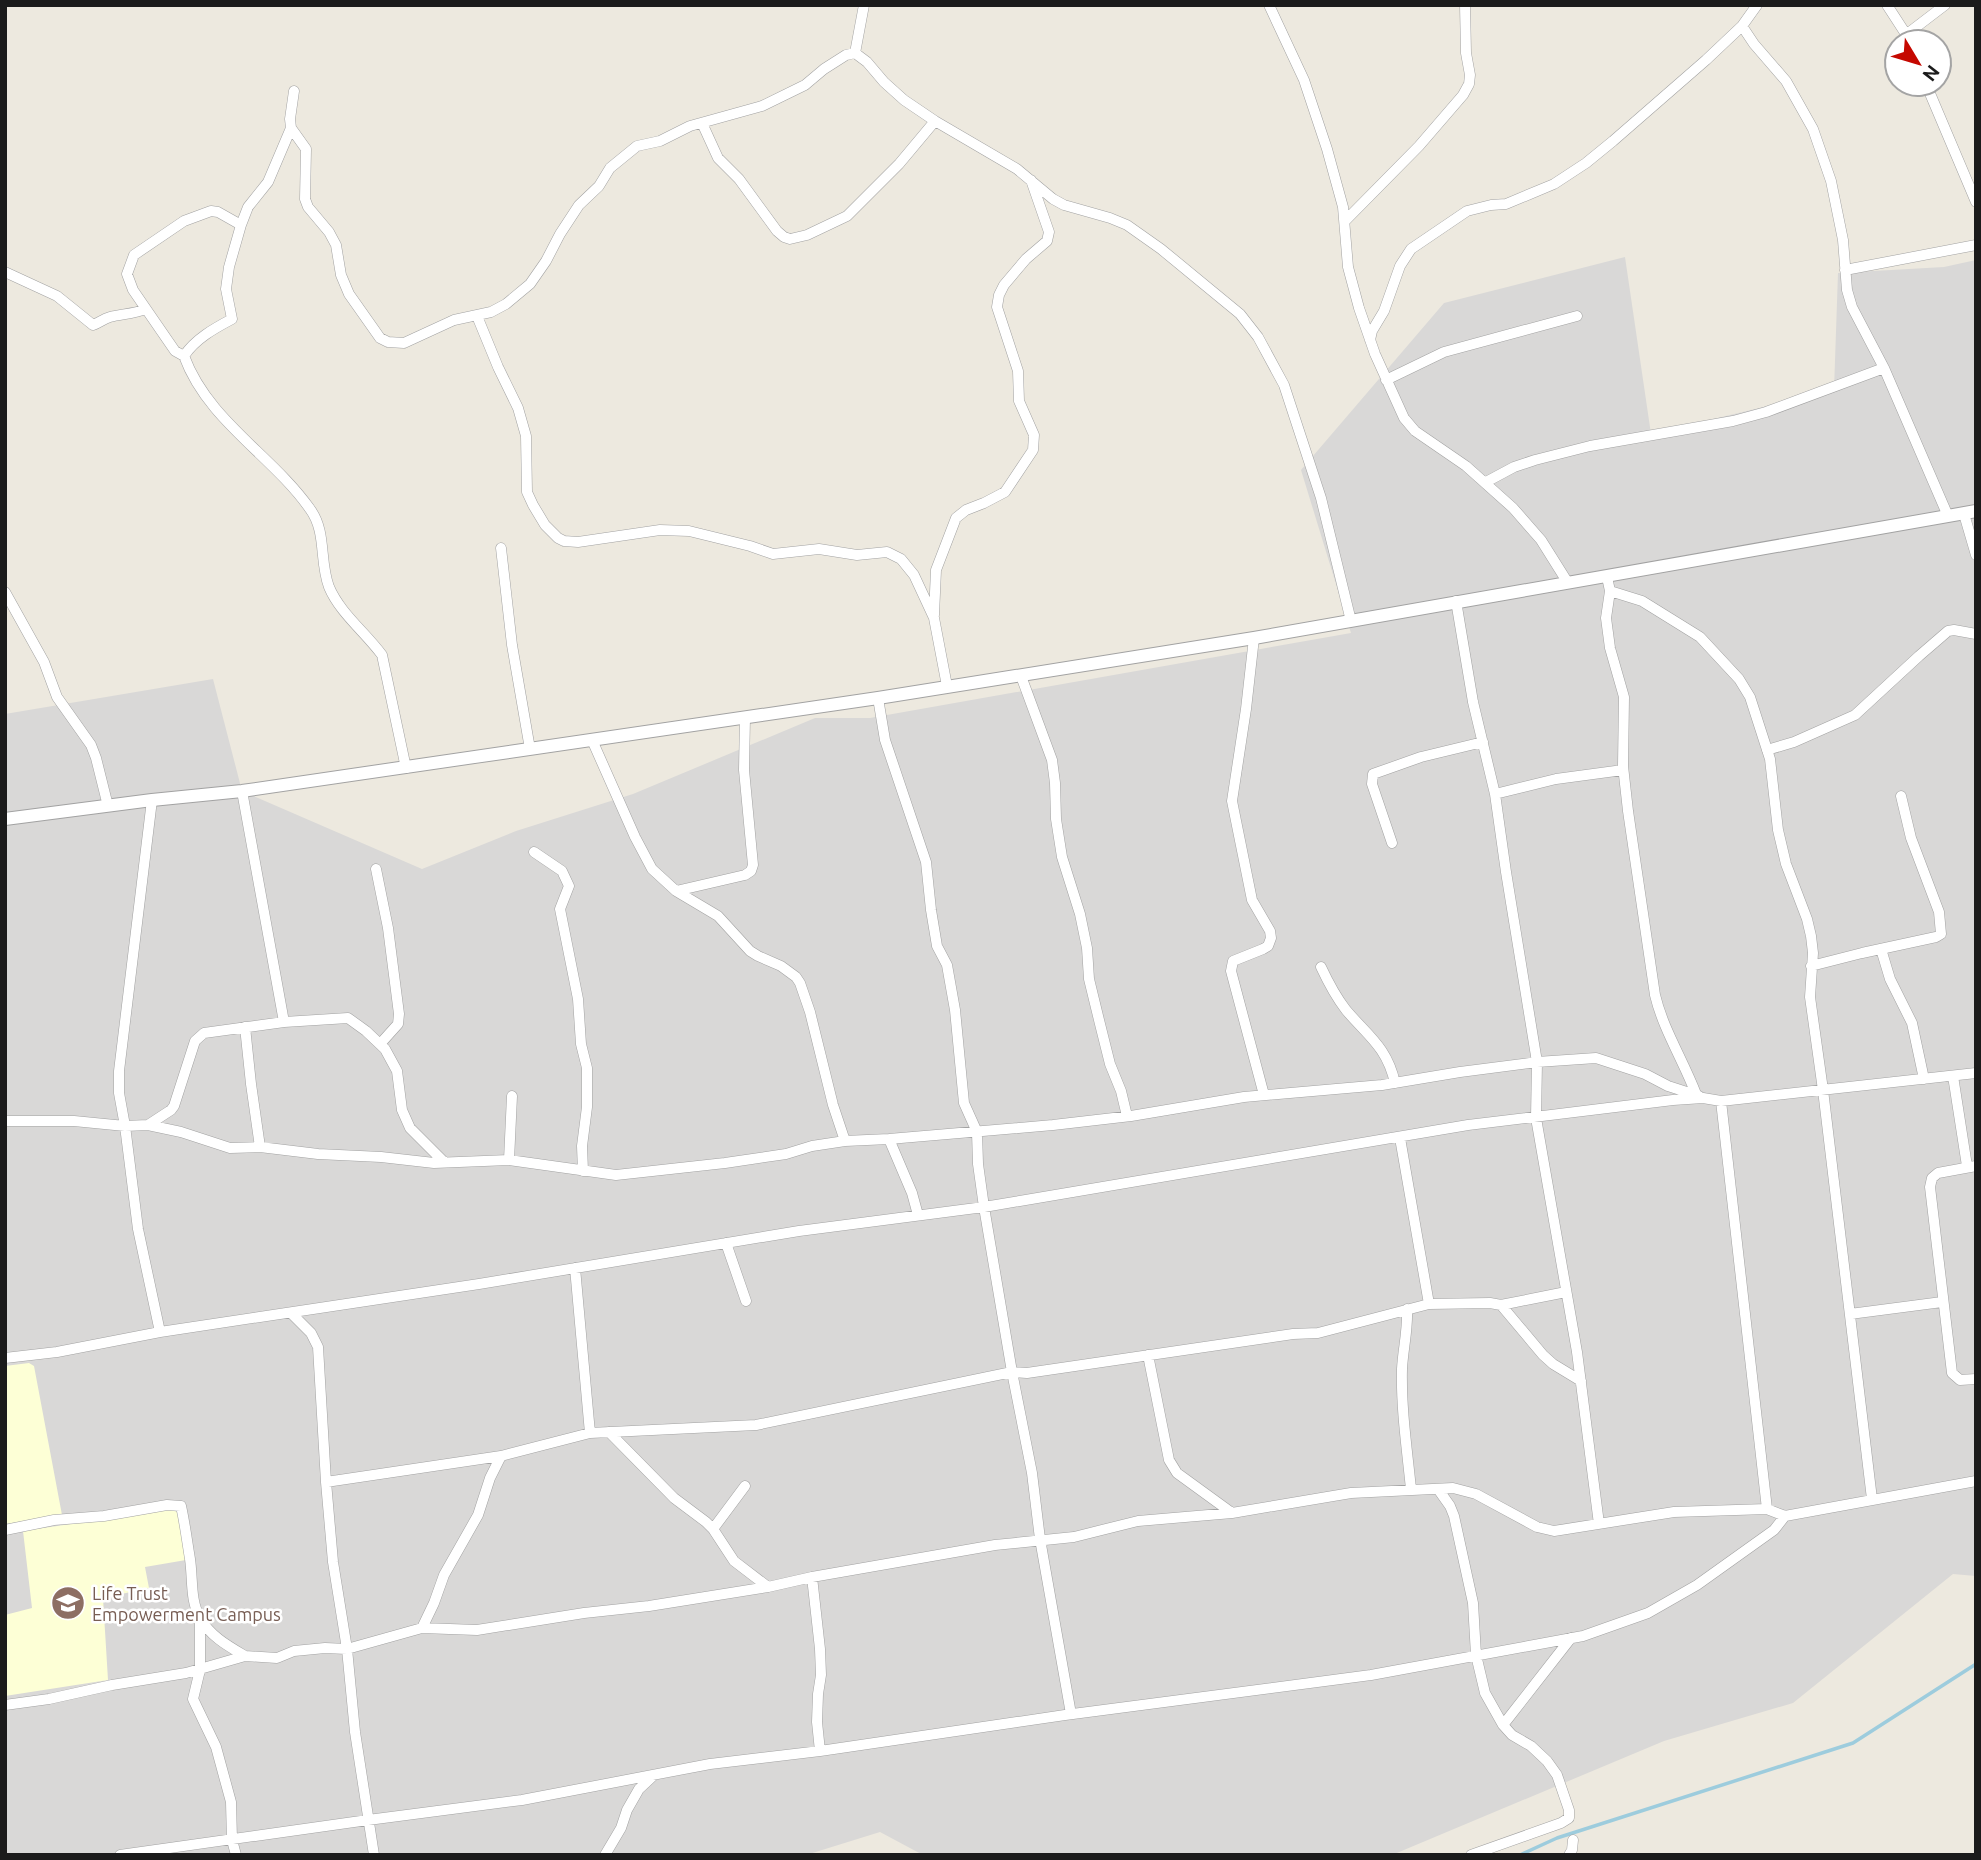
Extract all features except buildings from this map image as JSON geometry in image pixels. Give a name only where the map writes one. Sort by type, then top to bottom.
[{"type":"street","points":[[855,53],[864,5]]},
{"type":"street","points":[[1269,5],[1304,80],[1327,149],[1345,221],[1348,267],[1359,308],[1370,341],[1404,418],[1415,431],[1466,466],[1513,508],[1541,540],[1569,583]]},
{"type":"street","points":[[1345,221],[1419,146],[1463,95],[1470,75],[1466,53],[1465,5]]},
{"type":"street","points":[[1370,341],[1400,266],[1411,249],[1467,211],[1506,204],[1553,184],[1586,163],[1742,26],[1757,5]]},
{"type":"street","points":[[1887,5],[1902,28]]},
{"type":"street","points":[[1920,28],[1945,5]]},
{"type":"street","points":[[1742,26],[1786,81],[1813,129],[1831,181],[1843,240],[1847,290],[1852,307],[1884,368],[1948,516]]},
{"type":"street","points":[[855,53],[904,100],[1017,169],[1053,199],[1127,225],[1161,249],[1240,314],[1251,327],[1284,385],[1321,498],[1351,621]]},
{"type":"street","points":[[291,128],[306,149],[307,174],[304,192],[308,207],[336,245],[341,275],[349,294],[380,338],[388,342],[404,343],[454,320],[491,312],[506,304],[530,284],[579,205],[599,186],[610,168],[637,146],[660,141],[702,122],[762,106],[805,85],[824,69],[846,55],[855,53]]},
{"type":"street","points":[[184,356],[189,348],[214,328],[232,318],[226,289],[229,267],[248,207],[268,183],[291,128],[294,92]]},
{"type":"street","points":[[1932,98],[1976,202]]},
{"type":"street","points":[[702,122],[718,159],[739,179],[777,231],[790,239],[807,235],[847,216],[900,164],[935,121]]},
{"type":"street","points":[[933,618],[936,570],[956,518],[966,510],[1004,492],[1033,450],[1034,435],[1019,401],[1018,371],[997,306],[1004,285],[1026,259],[1047,241],[1048,223],[1031,180]]},
{"type":"street","points":[[241,225],[211,211],[184,221],[134,255],[127,274],[133,290],[175,351],[184,356],[188,367],[218,413],[298,493],[313,512],[322,535],[322,556],[330,587],[348,616],[382,655],[406,768]]},
{"type":"street","points":[[1845,270],[1976,244]]},
{"type":"street","points":[[5,272],[57,296],[93,325],[110,317],[146,309]]},
{"type":"street","points":[[477,316],[518,408],[526,436],[527,492],[545,525],[558,538],[578,542],[660,530],[690,531],[773,554],[820,549],[857,555],[887,552],[901,559],[914,575],[933,618],[947,686]]},
{"type":"street","points":[[1386,380],[1444,352],[1577,316]]},
{"type":"street","points":[[1486,482],[1514,467],[1590,446],[1733,421],[1766,412],[1884,368]]},
{"type":"street","points":[[5,819],[242,791],[406,768],[1021,676],[1608,577],[1970,512],[1976,555]]},
{"type":"street","points":[[501,548],[512,645],[530,749]]},
{"type":"street","points":[[1608,577],[1610,591],[1606,618],[1610,648],[1624,697],[1623,770],[1655,995],[1659,1011],[1699,1096]]},
{"type":"street","points":[[1610,591],[1642,601],[1707,645],[1751,696],[1768,750],[1783,853],[1811,936],[1813,953],[1810,997],[1813,1029],[1823,1090],[1872,1499]]},
{"type":"street","points":[[5,592],[44,662],[57,697],[91,745],[108,806]]},
{"type":"street","points":[[1456,601],[1473,702],[1495,794],[1537,1062],[1536,1118],[1581,1381],[1599,1524]]},
{"type":"street","points":[[1768,750],[1815,734],[1855,715],[1948,631],[1976,634]]},
{"type":"street","points":[[1254,638],[1231,801],[1252,900],[1270,931],[1271,938],[1264,950],[1233,961],[1231,971],[1264,1095]]},
{"type":"street","points":[[1021,676],[1052,760],[1062,857],[1080,914],[1101,1031],[1127,1116]]},
{"type":"street","points":[[877,698],[885,740],[926,862],[937,946],[947,965],[955,1010],[964,1103],[977,1132],[984,1207],[1071,1714]]},
{"type":"street","points":[[677,891],[745,875],[751,871],[753,865],[744,770],[745,718]]},
{"type":"street","points":[[592,740],[652,869],[677,891],[718,916],[750,951],[781,966],[800,983],[845,1141]]},
{"type":"street","points":[[1392,843],[1371,784],[1373,774],[1421,757],[1482,742]]},
{"type":"street","points":[[1495,794],[1556,779],[1623,770]]},
{"type":"street","points":[[242,791],[284,1022]]},
{"type":"street","points":[[1811,966],[1941,934],[1939,912],[1911,838],[1901,796]]},
{"type":"street","points":[[152,800],[119,1071],[119,1093],[138,1229],[160,1332]]},
{"type":"street","points":[[534,852],[562,871],[569,886],[560,909],[578,999],[581,1044],[587,1068],[583,1171]]},
{"type":"street","points":[[376,869],[388,928],[399,1014],[398,1024],[380,1044]]},
{"type":"street","points":[[1881,949],[1889,979],[1912,1023],[1924,1079]]},
{"type":"street","points":[[1321,967],[1344,1007],[1379,1044],[1392,1068],[1395,1083]]},
{"type":"street","points":[[148,1125],[174,1106],[195,1041],[204,1033],[284,1022],[348,1018],[385,1049],[397,1071],[402,1110],[410,1129],[444,1162]]},
{"type":"street","points":[[246,1027],[260,1147]]},
{"type":"street","points":[[5,1121],[148,1125],[181,1132],[230,1148],[260,1147],[318,1154],[444,1162],[509,1160],[617,1175],[786,1154],[812,1146],[845,1141],[977,1132],[1127,1116],[1244,1097],[1395,1083],[1537,1062],[1596,1058],[1645,1074],[1668,1086],[1721,1101],[1976,1073]]},
{"type":"street","points":[[1953,1076],[1971,1166],[1938,1173],[1932,1178],[1930,1187],[1952,1373],[1961,1380],[1976,1379]]},
{"type":"street","points":[[509,1160],[512,1096]]},
{"type":"street","points":[[5,1358],[57,1352],[160,1332],[799,1231],[984,1207],[1468,1125],[1699,1096]]},
{"type":"street","points":[[1721,1101],[1767,1509]]},
{"type":"street","points":[[1400,1138],[1429,1304]]},
{"type":"street","points":[[889,1139],[912,1193],[918,1215]]},
{"type":"street","points":[[726,1243],[746,1301]]},
{"type":"street","points":[[575,1268],[590,1433]]},
{"type":"street","points":[[326,1482],[500,1456],[590,1433],[755,1425],[1012,1372],[1027,1373],[1293,1334],[1318,1333],[1429,1304],[1501,1305],[1566,1292]]},
{"type":"street","points":[[1850,1314],[1942,1302]]},
{"type":"street","points":[[1501,1305],[1543,1355],[1581,1381]]},
{"type":"street","points":[[1407,1310],[1408,1326],[1402,1368],[1403,1410],[1411,1489]]},
{"type":"street","points":[[291,1312],[311,1333],[318,1347],[333,1562],[374,1855]]},
{"type":"street","points":[[1148,1355],[1169,1460],[1177,1473],[1232,1513]]},
{"type":"street","points":[[609,1432],[674,1498],[713,1529],[734,1561],[768,1587]]},
{"type":"street","points":[[422,1628],[444,1575],[478,1515],[500,1456]]},
{"type":"street","points":[[5,1705],[200,1670],[245,1656],[277,1658],[294,1651],[347,1649],[422,1628],[477,1630],[768,1587],[995,1545],[1074,1537],[1138,1521],[1232,1513],[1351,1493],[1453,1488],[1476,1494],[1547,1531],[1554,1531],[1674,1512],[1767,1509],[1785,1516],[1976,1481]]},
{"type":"street","points":[[713,1529],[745,1486]]},
{"type":"street","points":[[1438,1489],[1450,1506],[1459,1538],[1473,1603],[1476,1655],[1485,1693],[1503,1725],[1512,1735],[1531,1746],[1558,1775],[1569,1810],[1569,1818],[1561,1823],[1471,1855]]},
{"type":"street","points":[[5,1531],[54,1520],[104,1516],[167,1505],[181,1506],[193,1598],[200,1617],[222,1643],[245,1656]]},
{"type":"street","points":[[120,1855],[522,1800],[710,1764],[1371,1675],[1571,1639],[1648,1613],[1697,1585],[1773,1530],[1785,1516]]},
{"type":"street","points":[[812,1577],[820,1649],[817,1722],[820,1751]]},
{"type":"street","points":[[200,1617],[200,1670],[193,1699],[216,1747],[231,1802],[232,1840],[236,1855]]},
{"type":"street","points":[[1503,1725],[1571,1639]]},
{"type":"street","points":[[605,1855],[639,1789],[655,1774]]},
{"type":"street","points":[[1569,1855],[1573,1840]]},
{"type":"shaded area","points":[[1625,257],[1651,434],[1834,390],[1838,273],[1944,267],[1976,260],[1976,1576],[1953,1574],[1793,1703],[1664,1741],[1392,1855],[923,1855],[880,1832],[806,1855],[5,1855],[5,714],[213,679],[242,791],[422,869],[516,831],[633,794],[815,718],[870,718],[1351,633],[1301,470],[1444,303]]},
{"type":"shaded area","points":[[29,1363],[34,1366],[62,1515],[5,1524],[5,1366]]},
{"type":"shaded area","name":"Life Trust Empowerment Campus","points":[[173,1509],[179,1514],[186,1560],[145,1567],[149,1588],[103,1598],[108,1680],[5,1696],[5,1615],[32,1608],[23,1531]]},
{"type":"waterway","points":[[1520,1855],[1557,1838],[1853,1743],[1976,1664]]},
{"type":"place","name":"Life Trust Empowerment Campus","points":[[68,1603]]}]
